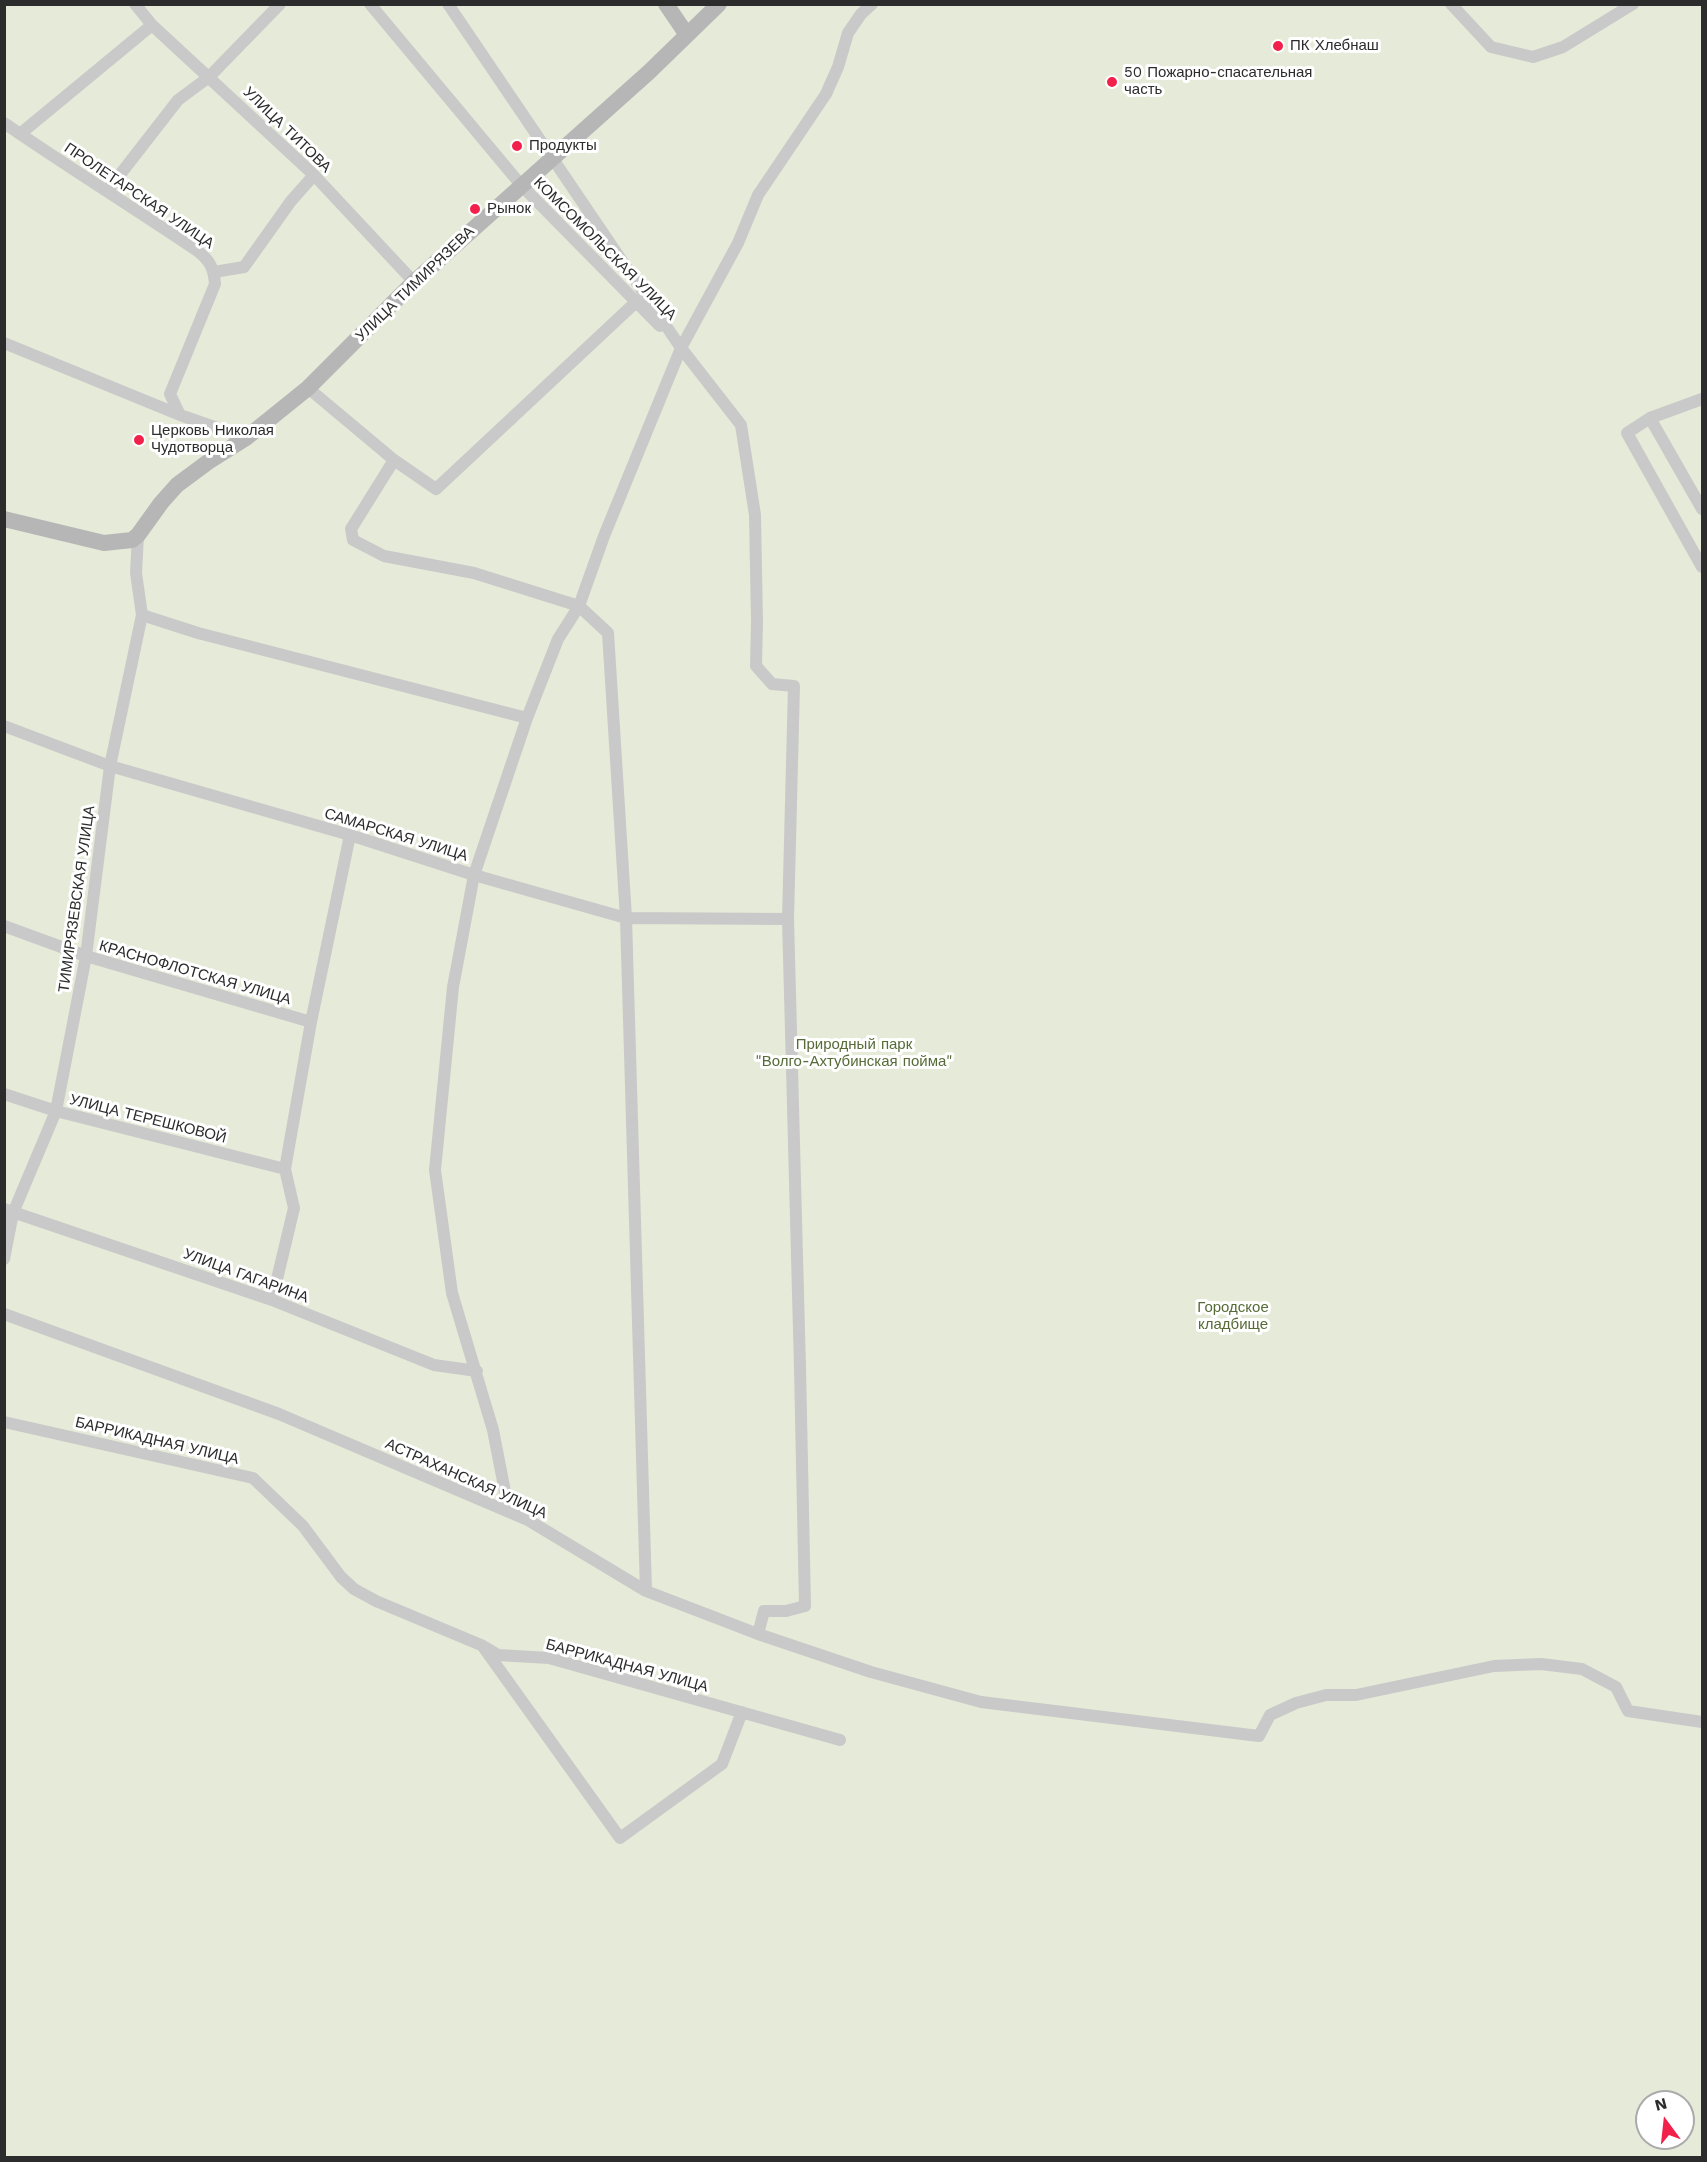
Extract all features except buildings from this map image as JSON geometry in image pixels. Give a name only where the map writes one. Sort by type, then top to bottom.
[{"type":"street","name":"УЛИЦА ТИТОВА","points":[[135,4],[152,25],[314,175],[414,282]]},
{"type":"street","points":[[108,190],[178,100],[209,77],[280,4]]},
{"type":"street","name":"КОМСОМОЛЬСКАЯ УЛИЦА","points":[[370,4],[521,185],[681,348]]},
{"type":"street","points":[[448,4],[681,348],[741,424],[755,515],[756,666],[772,684],[794,686],[788,920],[805,1606],[786,1611],[764,1611],[758,1634]]},
{"type":"street","points":[[666,4],[687,35]]},
{"type":"street","name":"УЛИЦА ТИМИРЯЗЕВА","points":[[138,535],[161,503],[177,486],[208,462],[246,438],[308,388],[414,282],[649,72],[719,4]]},
{"type":"street","points":[[509,1512],[493,1430],[452,1293],[435,1170],[453,987],[474,875],[527,718],[558,639],[579,606],[603,536],[681,348],[738,243],[758,195],[826,93],[838,67],[848,33],[861,14],[872,4]]},
{"type":"street","points":[[1451,4],[1491,46],[1533,57],[1563,47],[1633,4]]},
{"type":"street","points":[[20,134],[152,25]]},
{"type":"street","name":"ПРОЛЕТАРСКАЯ УЛИЦА","points":[[4,123],[64,164],[108,190],[209,261],[214,272],[215,284],[170,394],[180,415]]},
{"type":"street","points":[[214,272],[244,267],[291,201],[314,175]]},
{"type":"street","points":[[308,388],[394,460],[436,489],[636,302]]},
{"type":"street","points":[[4,343],[180,415],[246,438]]},
{"type":"street","points":[[1702,399],[1650,418],[1627,433],[1702,567]]},
{"type":"street","points":[[1650,418],[1702,509]]},
{"type":"street","points":[[394,460],[351,529],[353,540],[384,556],[474,573],[579,606],[608,633],[626,918],[646,1592]]},
{"type":"street","points":[[4,519],[104,543],[125,542],[138,535]]},
{"type":"street","name":"ТИМИРЯЗЕВСКАЯ УЛИЦА","points":[[4,1259],[9,1211],[56,1111],[86,956],[110,766],[142,615],[136,573],[138,535]]},
{"type":"street","points":[[142,615],[198,633],[527,718]]},
{"type":"street","name":"САМАРСКАЯ УЛИЦА","points":[[4,726],[110,766],[626,918],[788,920]]},
{"type":"street","points":[[272,1300],[294,1208],[285,1169],[311,1022],[350,835]]},
{"type":"street","name":"КРАСНОФЛОТСКАЯ УЛИЦА","points":[[4,926],[86,956],[311,1022]]},
{"type":"street","name":"УЛИЦА ТЕРЕШКОВОЙ","points":[[4,1094],[56,1111],[285,1169]]},
{"type":"street","name":"УЛИЦА ГАГАРИНА","points":[[9,1211],[272,1300],[434,1365],[477,1371]]},
{"type":"street","name":"АСТРАХАНСКАЯ УЛИЦА","points":[[4,1314],[279,1414],[528,1520],[646,1592],[758,1634],[871,1672],[981,1702],[1259,1736],[1270,1715],[1298,1702],[1326,1695],[1356,1695],[1494,1666],[1541,1664],[1582,1669],[1615,1687],[1628,1711],[1702,1722]]},
{"type":"street","name":"БАРРИКАДНАЯ УЛИЦА","points":[[4,1422],[254,1478],[303,1526],[341,1577],[354,1588],[376,1601],[481,1645],[498,1655],[549,1658],[840,1740]]},
{"type":"street","points":[[481,1645],[620,1838],[722,1764],[742,1712]]},
{"type":"green space","name":"Природный парк \"Волго-Ахтубинская пойма\"","points":[[5,5],[1702,5],[1702,2157],[5,2158]]},
{"type":"place","name":"ПК Хлебнаш","points":[[1278,46]]},
{"type":"place","name":"50 Пожарно-спасательная часть","points":[[1112,82]]},
{"type":"place","name":"Продукты","points":[[517,146]]},
{"type":"place","name":"Рынок","points":[[475,209]]},
{"type":"place","name":"Церковь Николая Чудотворца","points":[[139,440]]},
{"type":"park label","name":"Городское кладбище","points":[[1233,1316]]}]
